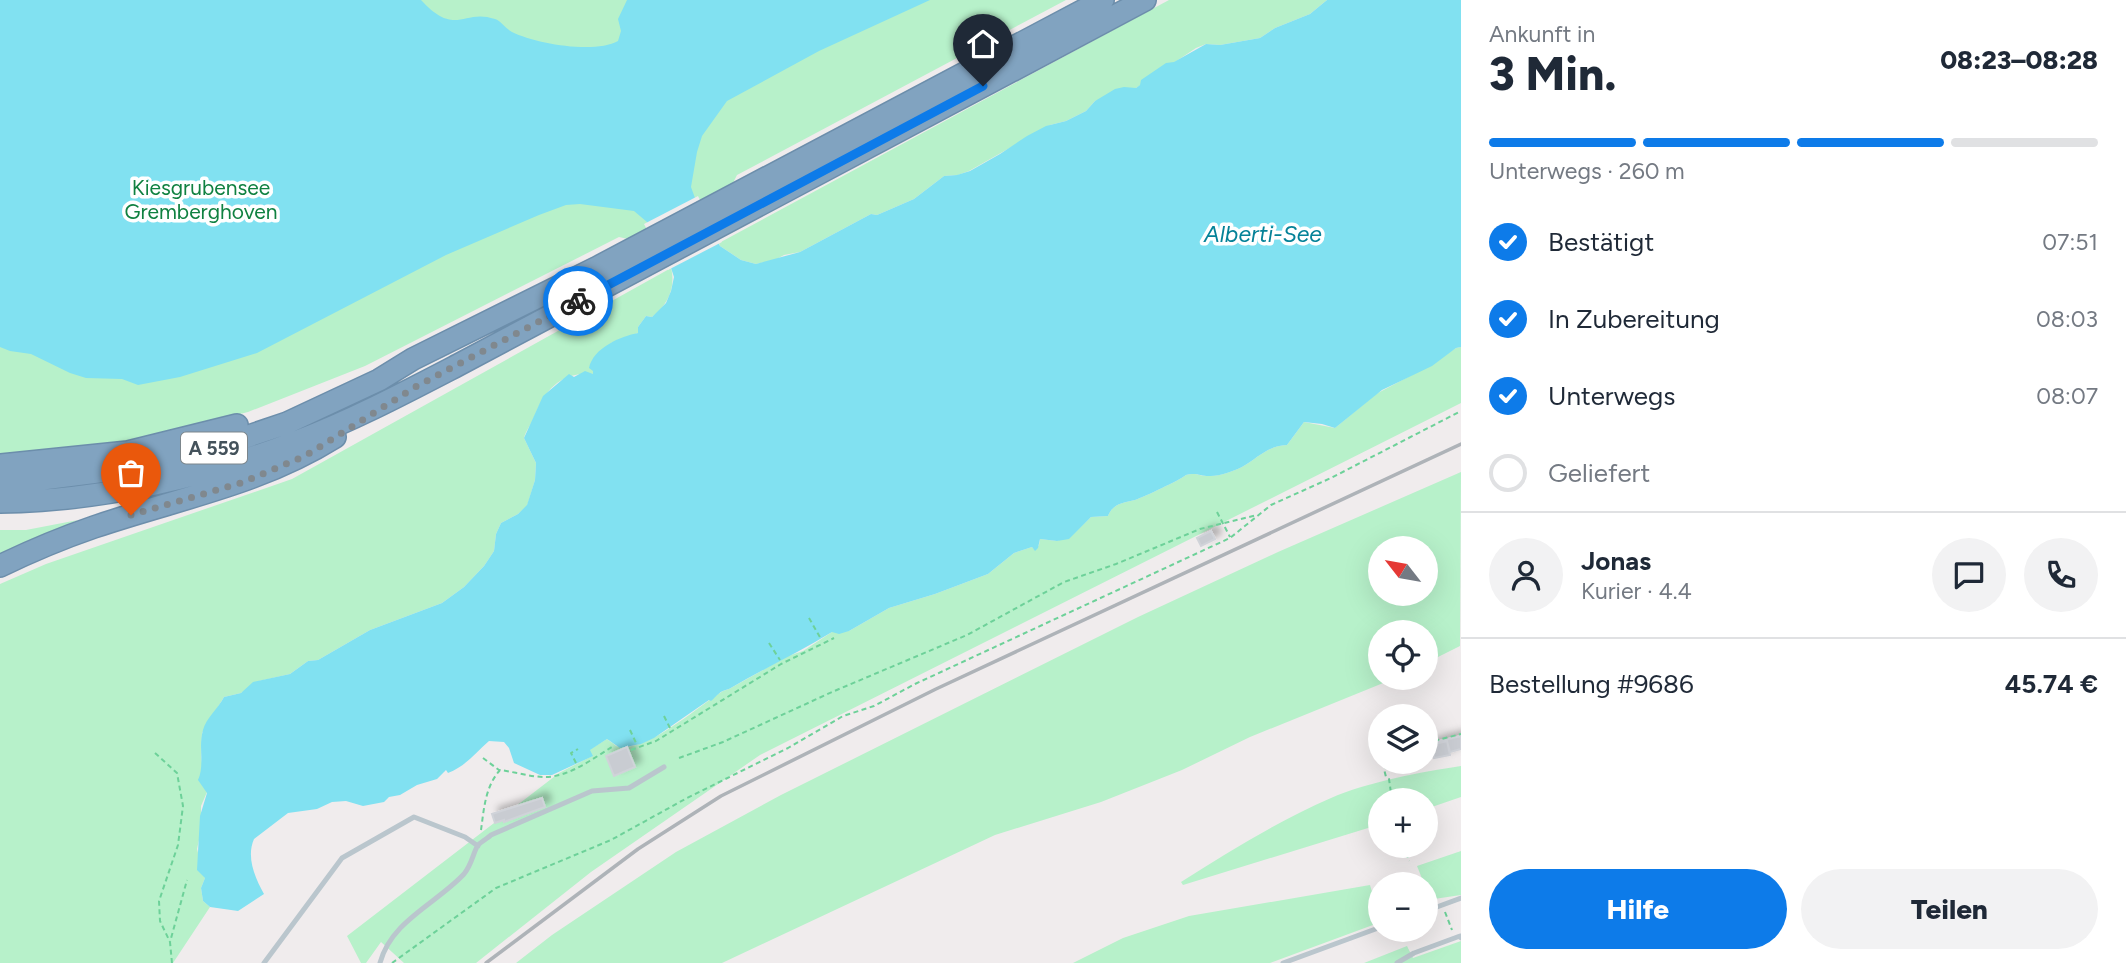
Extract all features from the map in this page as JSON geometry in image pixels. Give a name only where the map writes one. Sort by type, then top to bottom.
[{"type":"highway","name":"A 559","points":[[726,210],[1103,0]]},
{"type":"highway","name":"A 559","points":[[0,502],[23,502],[138,487],[209,470],[297,441],[417,386],[637,257],[726,210],[1145,0]]},
{"type":"highway","name":"A 559","points":[[0,482],[107,471],[199,453],[287,423],[379,380],[412,359],[637,257]]},
{"type":"highway","points":[[0,465],[128,452],[212,433],[296,405],[412,359]]},
{"type":"highway","points":[[0,566],[94,527],[268,472],[305,456],[417,386]]},
{"type":"lane","points":[[380,963],[383,950],[397,931],[464,873],[474,859],[478,846],[491,835],[592,790],[629,788],[664,767]]},
{"type":"lane","points":[[264,963],[342,858],[414,817],[465,837],[478,846]]},
{"type":"lane","points":[[1438,907],[1461,898]]},
{"type":"lane","points":[[1283,963],[1368,932]]},
{"type":"lane","points":[[1397,963],[1414,953],[1458,938]]},
{"type":"path","points":[[392,963],[496,888],[611,840],[687,798],[788,748],[843,716],[874,706],[915,684],[1230,538],[1271,505],[1331,478],[1461,411]]},
{"type":"path","points":[[1217,512],[1230,538]]},
{"type":"path","points":[[679,758],[723,742],[967,635],[1064,582],[1116,565],[1200,529],[1259,514]]},
{"type":"path","points":[[809,618],[821,639]]},
{"type":"path","points":[[631,750],[656,741],[781,664],[834,638]]},
{"type":"path","points":[[769,643],[780,660]]},
{"type":"path","points":[[664,716],[670,728]]},
{"type":"path","points":[[630,730],[637,745]]},
{"type":"path","points":[[1438,740],[1461,734]]},
{"type":"path","points":[[483,758],[500,770],[544,777],[558,775],[612,747]]},
{"type":"path","points":[[576,763],[571,753],[578,749]]},
{"type":"path","points":[[155,753],[177,773],[183,806],[178,845],[159,901],[160,921],[170,942],[172,963]]},
{"type":"path","points":[[478,846],[485,800],[492,780],[500,770]]},
{"type":"path","points":[[170,942],[187,880]]},
{"type":"path","points":[[1438,909],[1445,911],[1458,938]]},
{"type":"green space","name":"Kiesgrubensee Gremberghoven","points":[[0,0],[1066,0],[737,175],[733,183],[628,239],[619,237],[365,366],[248,412],[132,441],[0,455]]},
{"type":"green space","points":[[1169,0],[1327,0],[1310,14],[1275,28],[1260,38],[1220,45],[1206,44],[1196,48],[1136,88],[1095,101],[1086,111],[1050,125],[969,171],[944,176],[914,199],[877,215],[871,214],[800,252],[756,264],[741,260],[720,246],[719,243]]},
{"type":"green space","points":[[671,268],[671,289],[666,301],[652,317],[646,316],[638,327],[638,333],[611,343],[593,374],[563,379],[544,398],[524,438],[536,463],[535,480],[527,506],[501,523],[496,534],[494,551],[464,587],[442,603],[370,630],[318,660],[308,661],[290,674],[259,681],[241,693],[224,697],[202,733],[201,757],[207,792],[201,806],[201,831],[197,849],[205,878],[201,888],[203,901],[210,907],[173,963],[0,963],[0,584],[46,564],[292,479]]},
{"type":"green space","points":[[1461,347],[1461,403],[760,755],[591,872],[476,963],[404,963],[381,942],[366,963],[361,963],[347,936],[559,773],[592,756],[589,750],[607,739],[616,746],[628,747],[642,743],[671,727],[723,691],[788,656],[803,651],[832,632],[849,631],[889,608],[988,574],[1014,553],[1032,547],[1035,550],[1040,539],[1057,541],[1072,535],[1091,517],[1108,516],[1116,506],[1135,500],[1186,475],[1216,476],[1239,469],[1268,450],[1287,445],[1304,422],[1335,428],[1376,394]]},
{"type":"green space","points":[[1461,472],[1460,646],[1438,657],[1438,620],[1368,620],[1368,689],[1101,802],[995,835],[722,963],[516,963],[552,935],[676,852],[781,795],[1138,617]]},
{"type":"green space","points":[[78,520],[0,555],[0,530],[26,530]]},
{"type":"green space","points":[[1461,766],[1461,797],[1438,805],[1438,788],[1368,788],[1368,828],[1183,885],[1181,882],[1273,827],[1331,798],[1378,782],[1417,774],[1438,774],[1438,770]]},
{"type":"green space","points":[[1461,851],[1461,895],[1438,898],[1438,872],[1419,872],[1417,866]]},
{"type":"green space","points":[[1368,885],[1368,927],[1270,963],[1073,963],[1123,938],[1189,916]]},
{"type":"green space","points":[[1461,941],[1461,963],[1364,963],[1407,946],[1413,958]]},
{"type":"water","name":"Alberti-See","points":[[0,0],[421,0],[433,11],[451,20],[484,17],[497,20],[510,31],[535,40],[565,46],[595,47],[618,41],[621,31],[618,19],[627,0],[930,0],[819,51],[727,101],[702,136],[691,187],[695,198],[720,246],[741,260],[756,264],[800,252],[871,214],[877,215],[914,199],[944,176],[970,171],[1046,126],[1066,121],[1086,111],[1095,101],[1115,89],[1136,88],[1141,80],[1166,63],[1174,62],[1206,44],[1220,45],[1260,38],[1275,28],[1310,14],[1327,0],[1461,0],[1461,347],[1432,366],[1382,390],[1335,428],[1304,422],[1287,445],[1268,450],[1239,469],[1216,476],[1186,475],[1135,500],[1116,506],[1108,516],[1091,517],[1069,539],[1040,539],[1035,551],[1032,547],[1014,553],[988,574],[889,608],[849,631],[839,634],[832,632],[720,692],[711,701],[641,744],[620,748],[607,739],[590,750],[593,756],[552,775],[540,775],[514,763],[504,742],[489,741],[454,770],[448,773],[446,770],[437,779],[389,797],[384,802],[363,806],[346,801],[332,802],[317,809],[288,813],[254,839],[251,853],[253,867],[264,894],[238,911],[210,907],[203,901],[201,888],[205,878],[197,870],[200,816],[207,793],[198,780],[203,730],[224,697],[241,693],[253,682],[290,674],[308,661],[318,660],[370,630],[442,603],[464,587],[494,551],[496,534],[501,523],[518,514],[527,505],[535,480],[536,463],[524,438],[543,396],[569,374],[574,377],[585,371],[593,374],[589,368],[602,349],[616,340],[638,333],[638,327],[646,316],[652,317],[666,303],[674,277],[647,222],[634,211],[580,204],[566,205],[446,255],[257,353],[180,377],[138,385],[122,379],[86,378],[31,354],[0,347]]},
{"type":"pier","points":[[698,196],[722,242],[668,270],[644,224]]},
{"type":"building","points":[[1211,531],[1215,539],[1201,546],[1197,538]]},
{"type":"building","points":[[1461,736],[1461,749],[1450,752],[1447,741],[1438,742]]},
{"type":"building","points":[[1447,741],[1450,755],[1438,757],[1438,743]]},
{"type":"building","points":[[627,747],[635,767],[614,776],[606,756]]},
{"type":"building","points":[[542,798],[545,807],[495,823],[492,814]]},
{"type":"railway","points":[[486,963],[638,849],[721,796],[936,689],[1461,444]]},
{"type":"way so far","points":[[131,515],[241,483],[305,456],[417,386],[578,301]]},
{"type":"route","points":[[578,301],[983,86]]}]
